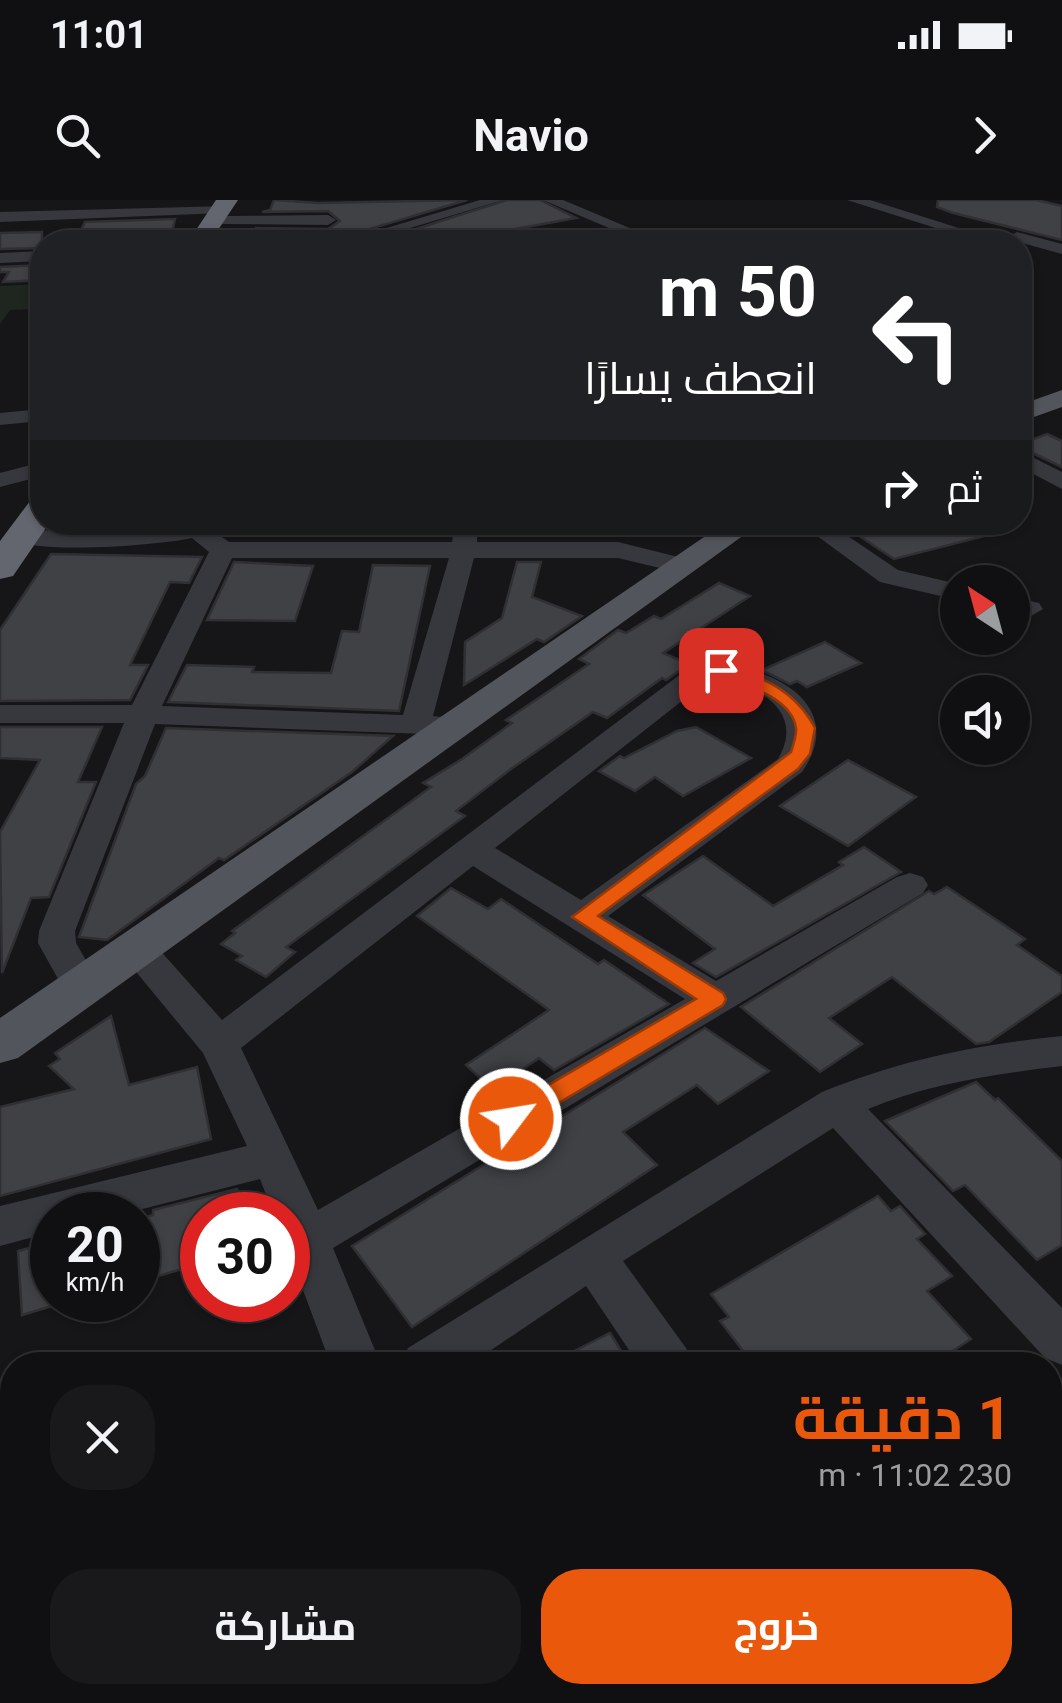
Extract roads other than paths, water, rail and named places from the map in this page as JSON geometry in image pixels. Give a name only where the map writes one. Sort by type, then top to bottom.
[{"type":"highway","points":[[210,230],[230,208]]},
{"type":"highway","points":[[0,568],[22,522]]},
{"type":"main road","points":[[1032,409],[1062,398]]},
{"type":"main road","points":[[0,1044],[435,725],[728,535]]},
{"type":"street","points":[[392,230],[496,200]]},
{"type":"street","points":[[550,200],[625,230]]},
{"type":"street","points":[[854,200],[955,230]]},
{"type":"street","points":[[0,217],[230,208],[330,216]]},
{"type":"street","points":[[425,221],[439,230]]},
{"type":"street","points":[[1032,246],[1062,249]]},
{"type":"street","points":[[1032,252],[1062,268]]},
{"type":"street","points":[[0,258],[30,257]]},
{"type":"street","points":[[0,419],[30,415]]},
{"type":"street","points":[[0,430],[30,429]]},
{"type":"street","points":[[1032,465],[1062,482]]},
{"type":"street","points":[[0,480],[30,473]]},
{"type":"street","points":[[129,535],[465,536],[618,550],[684,566]]},
{"type":"street","points":[[81,984],[57,943],[57,931],[214,535]]},
{"type":"street","points":[[829,535],[889,576],[940,588]]},
{"type":"street","points":[[0,714],[143,714],[435,725],[465,536]]},
{"type":"street","points":[[219,1044],[705,673],[733,672],[775,691],[795,707],[806,728],[806,740],[791,764],[583,917]]},
{"type":"street","points":[[471,848],[714,999]]},
{"type":"street","points":[[310,1238],[910,885]]},
{"type":"street","points":[[136,947],[219,1044],[289,1192]]},
{"type":"street","points":[[446,1352],[837,1104],[897,1078],[992,1059],[1062,1051]]},
{"type":"street","points":[[837,1104],[1062,1342]]},
{"type":"street","points":[[0,1226],[274,1156]]},
{"type":"street","points":[[310,1244],[351,1352]]},
{"type":"street","points":[[592,1256],[659,1352]]}]
